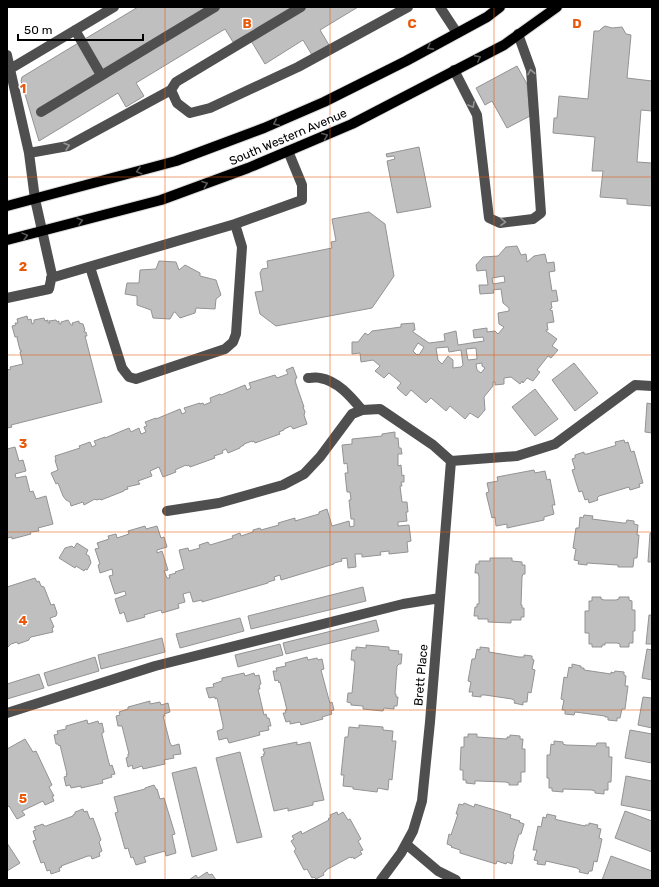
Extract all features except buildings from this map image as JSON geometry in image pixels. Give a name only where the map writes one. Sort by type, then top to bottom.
[{"type":"main road","name":"South Western Avenue","points":[[7,206],[176,161],[264,128],[324,102],[406,61],[500,7]]},
{"type":"main road","name":"South Western Avenue","points":[[7,240],[160,200],[248,168],[352,124],[504,44],[557,7]]},
{"type":"street","points":[[10,69],[114,7]]},
{"type":"street","points":[[41,112],[215,7]]},
{"type":"street","points":[[29,153],[68,146],[171,90],[176,82],[301,7]]},
{"type":"street","points":[[171,90],[176,103],[190,113],[210,108],[298,67],[408,7]]},
{"type":"street","points":[[440,7],[457,33]]},
{"type":"street","points":[[75,30],[101,75]]},
{"type":"street","points":[[454,70],[477,114],[489,218],[500,223],[532,219],[541,212],[535,111],[531,70],[518,34]]},
{"type":"street","points":[[7,55],[29,153],[35,199],[52,275],[49,289],[7,298]]},
{"type":"street","points":[[51,278],[235,224],[302,200],[302,185],[288,151]]},
{"type":"street","points":[[90,267],[122,368],[129,377],[136,379],[225,348],[233,342],[236,334],[242,247],[235,224]]},
{"type":"street","points":[[308,378],[320,377],[333,383],[343,390],[362,410]]},
{"type":"street","points":[[167,511],[219,504],[283,485],[304,474],[320,456],[352,414],[362,410],[380,409],[433,445],[451,461],[516,456],[555,444],[635,385],[652,386]]},
{"type":"street","name":"Brett Place","points":[[381,880],[401,853],[413,831],[422,801],[430,722],[451,461]]},
{"type":"street","points":[[7,713],[155,666],[403,604],[440,598]]},
{"type":"street","points":[[406,844],[438,871],[456,880]]}]
